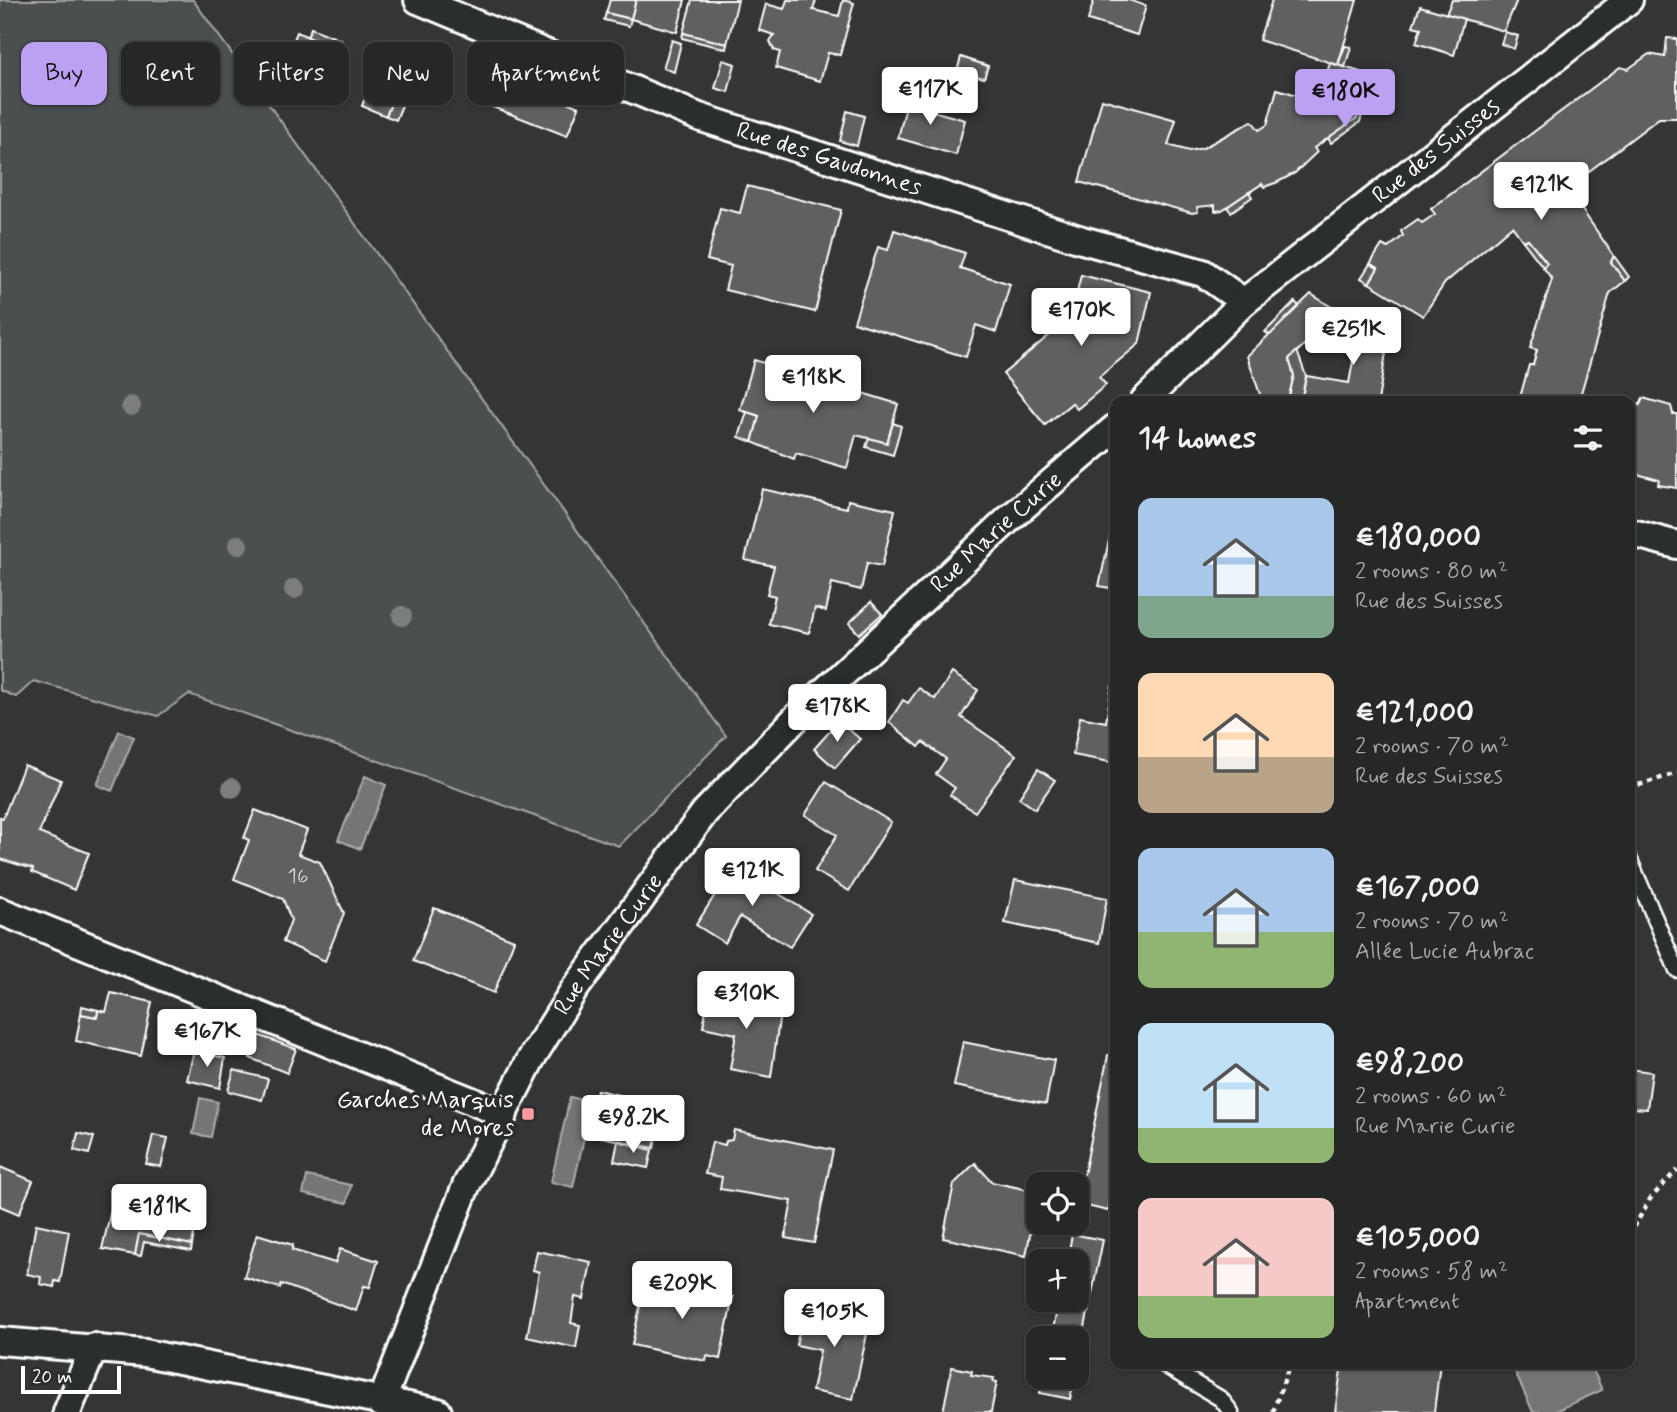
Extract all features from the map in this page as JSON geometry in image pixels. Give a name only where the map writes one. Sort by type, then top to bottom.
[{"type":"street","name":"Rue des Gaudonnes","points":[[418,0],[699,117],[1082,240],[1203,273],[1244,302]]},
{"type":"street","name":"Rue des Suisses","points":[[1244,302],[1623,8],[1629,0]]},
{"type":"street","points":[[1149,396],[1244,302]]},
{"type":"street","name":"Rue Marie Curie","points":[[381,1403],[466,1186],[531,1059],[575,990],[705,812],[819,696],[1010,518],[1110,432]]},
{"type":"street","points":[[1635,534],[1677,545]]},
{"type":"street","points":[[0,911],[504,1114]]},
{"type":"street","points":[[0,1341],[145,1353],[381,1403],[438,1412]]},
{"type":"street","points":[[68,1412],[94,1347]]},
{"type":"lane","points":[[1635,872],[1677,970]]},
{"type":"lane","points":[[1171,1369],[1221,1399],[1231,1412]]},
{"type":"path","points":[[1635,786],[1677,773]]},
{"type":"path","points":[[1635,1225],[1650,1199],[1677,1170]]},
{"type":"path","points":[[1273,1412],[1288,1369]]},
{"type":"shaded area","points":[[0,0],[193,0],[234,57],[234,105],[269,105],[726,736],[619,846],[189,694],[158,716],[34,681],[16,697],[0,690]]},
{"type":"shaded area","points":[[119,731],[134,737],[112,791],[97,785]]},
{"type":"shaded area","points":[[365,776],[386,785],[360,849],[338,840]]},
{"type":"shaded area","points":[[570,1097],[592,1102],[573,1187],[551,1182]]},
{"type":"shaded area","points":[[200,1098],[218,1102],[211,1137],[193,1134]]},
{"type":"shaded area","points":[[307,1176],[351,1185],[347,1203],[303,1194]]},
{"type":"shaded area","points":[[1514,1369],[1593,1369],[1602,1390],[1554,1412],[1533,1412]]},
{"type":"building","points":[[610,0],[636,0],[631,19],[606,13]]},
{"type":"building","points":[[636,0],[685,0],[677,32],[631,19]]},
{"type":"building","points":[[692,0],[738,0],[727,44],[683,33]]},
{"type":"building","points":[[787,0],[816,0],[813,10],[839,16],[843,0],[854,3],[840,55],[828,53],[820,81],[776,68],[780,52],[774,50],[770,41],[774,35],[759,30],[766,4],[784,9]]},
{"type":"building","points":[[1094,0],[1129,0],[1146,6],[1137,35],[1088,20]]},
{"type":"building","points":[[1272,0],[1357,0],[1338,65],[1259,40]]},
{"type":"building","points":[[1452,0],[1517,0],[1504,31],[1446,14]]},
{"type":"building","points":[[1420,6],[1464,19],[1454,55],[1416,43],[1421,28],[1413,26]]},
{"type":"building","points":[[606,13],[631,19],[629,26],[604,20]]},
{"type":"building","points":[[311,28],[341,40],[319,42],[307,37]]},
{"type":"building","points":[[297,32],[319,42],[293,42]]},
{"type":"building","points":[[1505,32],[1518,36],[1514,49],[1501,44]]},
{"type":"building","points":[[683,33],[727,44],[726,49],[682,38]]},
{"type":"building","points":[[1667,38],[1677,39],[1677,118],[1659,118],[1567,188],[1614,256],[1611,262],[1625,281],[1610,293],[1581,393],[1591,396],[1520,396],[1529,365],[1533,365],[1537,350],[1530,348],[1552,279],[1543,267],[1547,263],[1528,239],[1523,241],[1512,226],[1445,283],[1423,316],[1369,283],[1378,268],[1370,264],[1382,245],[1388,248],[1403,236],[1401,231],[1418,219],[1422,223],[1435,214],[1431,209],[1620,67],[1628,69],[1649,54],[1665,57]]},
{"type":"building","points":[[672,40],[681,43],[674,72],[663,68]]},
{"type":"building","points":[[1345,46],[1351,47],[1345,67],[1338,65]]},
{"type":"building","points":[[961,57],[988,66],[984,78],[957,71]]},
{"type":"building","points":[[723,60],[735,64],[728,92],[715,88]]},
{"type":"building","points":[[1330,63],[1374,76],[1362,115],[1318,101]]},
{"type":"building","points":[[1277,89],[1358,113],[1357,118],[1314,148],[1317,152],[1295,173],[1264,187],[1262,184],[1222,210],[1215,211],[1215,205],[1197,207],[1198,212],[1192,213],[1079,182],[1102,99],[1176,120],[1168,145],[1189,151],[1203,148],[1252,121],[1259,130],[1267,125]]},
{"type":"building","points":[[910,90],[922,93],[918,107],[965,120],[956,155],[898,138]]},
{"type":"building","points":[[363,103],[390,105],[386,116],[362,106]]},
{"type":"building","points":[[390,105],[402,105],[396,120],[386,116]]},
{"type":"building","points":[[488,105],[574,105],[579,107],[567,136]]},
{"type":"building","points":[[847,111],[864,116],[857,146],[840,141]]},
{"type":"building","points":[[1358,113],[1362,115],[1360,122],[1331,143],[1328,138],[1357,118]]},
{"type":"building","points":[[747,186],[841,210],[815,312],[725,290],[731,266],[707,260],[720,208],[740,213]]},
{"type":"building","points":[[1249,192],[1252,197],[1231,212],[1227,207]]},
{"type":"building","points":[[894,230],[965,253],[960,268],[1010,284],[996,332],[976,325],[966,357],[854,322],[878,247],[888,250]]},
{"type":"building","points":[[1528,239],[1547,263],[1543,267],[1523,241]]},
{"type":"building","points":[[1614,256],[1629,277],[1625,281],[1611,262]]},
{"type":"building","points":[[1370,264],[1378,268],[1369,283],[1361,278]]},
{"type":"building","points":[[1081,275],[1151,292],[1139,344],[1099,377],[1106,385],[1077,409],[1072,403],[1045,425],[1003,374],[1071,317]]},
{"type":"building","points":[[1311,294],[1333,308],[1317,333],[1289,359],[1294,375],[1289,396],[1261,396],[1247,356]]},
{"type":"building","points":[[1295,302],[1299,306],[1270,335],[1265,332]]},
{"type":"building","points":[[1333,308],[1345,315],[1329,341],[1317,333]]},
{"type":"building","points":[[1345,315],[1388,341],[1379,396],[1302,396],[1306,376],[1349,383],[1354,356],[1329,341]]},
{"type":"building","points":[[1297,351],[1306,376],[1302,396],[1289,396],[1294,375],[1289,359]]},
{"type":"building","points":[[754,360],[898,404],[887,443],[856,435],[847,468],[796,453],[794,459],[752,442],[759,416],[740,410]]},
{"type":"building","points":[[814,365],[826,369],[831,383],[802,375],[803,369]]},
{"type":"building","points":[[1643,398],[1671,406],[1673,414],[1677,414],[1677,488],[1658,485],[1659,480],[1635,474],[1635,404],[1640,405]]},
{"type":"building","points":[[747,412],[759,416],[752,442],[739,437]]},
{"type":"building","points":[[893,423],[901,426],[893,455],[866,447],[869,438],[887,443]]},
{"type":"building","points":[[762,489],[847,508],[848,500],[895,510],[882,566],[867,563],[861,590],[832,583],[826,611],[815,608],[809,633],[769,624],[775,596],[767,594],[774,566],[745,560]]},
{"type":"building","points":[[1110,536],[1110,588],[1099,586]]},
{"type":"building","points":[[871,602],[882,614],[859,634],[849,623]]},
{"type":"building","points":[[952,673],[978,690],[961,717],[1016,755],[975,812],[950,795],[955,788],[936,774],[946,759],[923,742],[919,747],[889,722],[903,700],[908,703],[919,688],[935,699]]},
{"type":"building","points":[[1110,697],[1110,762],[1073,755],[1080,717],[1106,722]]},
{"type":"building","points":[[839,721],[860,739],[835,768],[814,749]]},
{"type":"building","points":[[24,765],[61,780],[39,833],[89,853],[74,890],[32,872],[33,869],[0,859],[0,817],[3,818]]},
{"type":"building","points":[[1038,769],[1055,780],[1035,809],[1019,798]]},
{"type":"building","points":[[826,782],[891,822],[849,891],[815,871],[837,835],[805,815]]},
{"type":"building","points":[[255,810],[307,830],[298,854],[320,862],[344,913],[325,961],[283,942],[291,920],[283,899],[234,879],[249,840],[244,838]]},
{"type":"building","points":[[737,860],[763,876],[760,882],[811,914],[790,947],[740,917],[725,943],[696,925]]},
{"type":"building","points":[[1015,880],[1107,898],[1099,943],[1005,923]]},
{"type":"building","points":[[434,908],[514,940],[494,993],[413,961]]},
{"type":"building","points":[[709,992],[781,1006],[771,1077],[730,1069],[736,1034],[703,1027]]},
{"type":"building","points":[[111,993],[152,1002],[141,1056],[76,1041],[81,1014],[97,1017],[98,1010],[106,1012]]},
{"type":"building","points":[[82,1006],[98,1010],[97,1017],[81,1014]]},
{"type":"building","points":[[258,1035],[296,1049],[287,1073],[250,1058]]},
{"type":"building","points":[[963,1042],[1054,1060],[1046,1104],[954,1086]]},
{"type":"building","points":[[194,1051],[225,1058],[220,1088],[187,1080]]},
{"type":"building","points":[[1108,1055],[1110,1202],[1108,1211],[1089,1207],[1089,1172],[1084,1172]]},
{"type":"building","points":[[234,1070],[268,1079],[262,1100],[228,1091]]},
{"type":"building","points":[[1635,1070],[1652,1072],[1647,1109],[1635,1108]]},
{"type":"building","points":[[597,1090],[663,1105],[654,1148],[587,1134]]},
{"type":"building","points":[[734,1130],[833,1150],[814,1243],[785,1238],[792,1201],[720,1189],[722,1177],[705,1174],[712,1142],[725,1145],[726,1141],[732,1140]]},
{"type":"building","points":[[78,1133],[94,1137],[89,1154],[74,1150]]},
{"type":"building","points":[[153,1135],[168,1138],[161,1167],[146,1164]]},
{"type":"building","points":[[618,1141],[652,1150],[648,1168],[614,1161]]},
{"type":"building","points":[[975,1163],[992,1182],[1026,1189],[1026,1235],[1030,1235],[1026,1256],[943,1238],[954,1184]]},
{"type":"building","points":[[0,1167],[33,1181],[19,1214],[0,1206]]},
{"type":"building","points":[[115,1193],[198,1209],[192,1245],[139,1234],[135,1255],[102,1249]]},
{"type":"building","points":[[36,1224],[69,1231],[60,1282],[55,1281],[54,1287],[40,1284],[41,1277],[27,1274]]},
{"type":"building","points":[[139,1234],[192,1245],[191,1251],[144,1242],[141,1256],[135,1255]]},
{"type":"building","points":[[257,1234],[293,1245],[292,1250],[335,1263],[340,1249],[378,1261],[370,1287],[364,1286],[356,1311],[281,1284],[280,1288],[244,1277]]},
{"type":"building","points":[[1072,1235],[1103,1240],[1089,1308],[1089,1249],[1069,1249]]},
{"type":"building","points":[[537,1251],[591,1262],[584,1299],[575,1297],[571,1323],[580,1325],[576,1348],[527,1337],[539,1272],[533,1270]]},
{"type":"building","points":[[646,1278],[733,1297],[720,1359],[707,1356],[706,1361],[632,1345]]},
{"type":"building","points":[[805,1305],[870,1320],[853,1399],[812,1391],[820,1350],[796,1345]]},
{"type":"building","points":[[1057,1312],[1088,1312],[1085,1326],[1054,1326]]},
{"type":"building","points":[[952,1367],[972,1371],[971,1375],[994,1378],[993,1381],[997,1382],[991,1412],[943,1412]]},
{"type":"building","points":[[1341,1369],[1439,1369],[1434,1412],[1335,1412]]},
{"type":"building","points":[[1041,1389],[1072,1389],[1070,1399],[1040,1393]]},
{"type":"place","name":"Garches Marquis de Mores","points":[[528,1114]]}]
